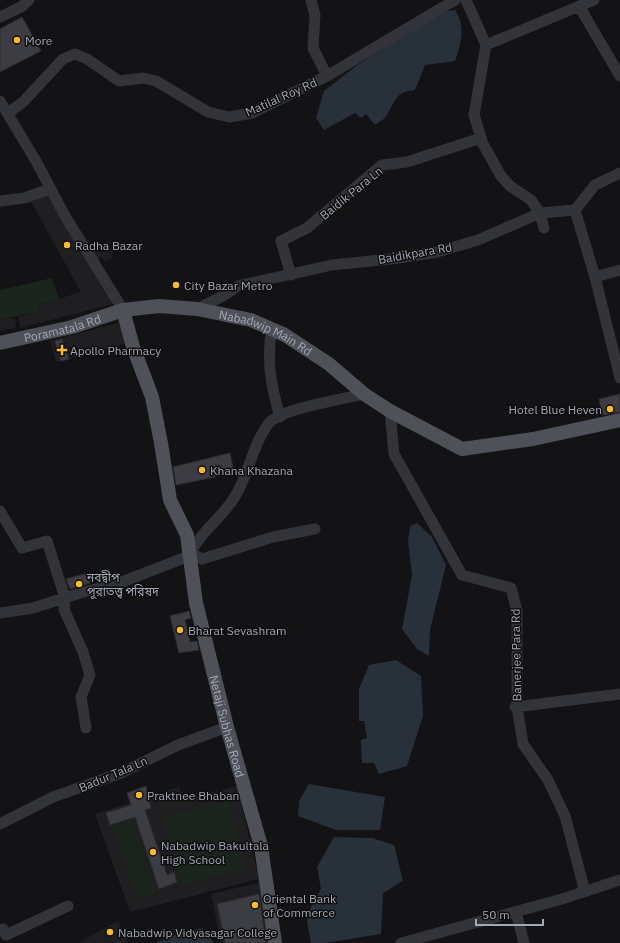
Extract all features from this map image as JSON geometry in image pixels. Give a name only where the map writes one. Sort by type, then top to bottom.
[{"type":"main road","name":"Nabadwip Main Rd","points":[[123,310],[159,306],[197,309],[251,320],[272,328],[329,364],[364,394],[390,412],[462,449],[533,439],[620,420]]},
{"type":"main road","name":"Poramatala Rd","points":[[0,344],[72,327],[123,310]]},
{"type":"main road","name":"Netaji Subhas Road","points":[[123,310],[133,347],[152,397],[162,443],[170,500],[187,535],[192,555],[196,604],[227,727],[261,846],[275,943]]},
{"type":"street","points":[[0,17],[21,7],[29,0]]},
{"type":"street","points":[[311,0],[315,15],[313,48],[327,76]]},
{"type":"street","name":"Matilal Roy Rd","points":[[8,113],[23,102],[62,59],[75,54],[87,59],[119,81],[143,78],[156,80],[208,112],[229,117],[252,113],[327,76],[455,0]]},
{"type":"street","points":[[466,0],[486,45],[474,115],[481,138],[501,176],[510,186],[531,200],[540,213],[544,228]]},
{"type":"street","points":[[486,45],[507,38],[594,0]]},
{"type":"street","points":[[579,6],[620,76]]},
{"type":"street","points":[[0,101],[50,189],[123,310]]},
{"type":"street","name":"Baidik Para Ln","points":[[291,275],[281,241],[308,228],[382,165],[407,162],[481,138]]},
{"type":"street","points":[[620,173],[595,185],[575,210],[595,277],[620,378]]},
{"type":"street","points":[[0,201],[24,198],[50,189]]},
{"type":"street","name":"Baidikpara Rd","points":[[197,309],[223,296],[238,286],[332,265],[437,252],[478,240],[540,213],[575,210]]},
{"type":"street","points":[[595,277],[620,270]]},
{"type":"street","points":[[272,328],[268,357],[269,372],[280,416]]},
{"type":"street","points":[[192,555],[194,544],[234,498],[248,472],[256,447],[269,422],[290,411],[364,394]]},
{"type":"street","name":"Banerjee Para Rd","points":[[390,412],[394,454],[462,575],[510,588],[517,611],[516,707],[523,744],[548,780],[565,816],[579,864],[585,892]]},
{"type":"street","points":[[0,511],[22,548],[47,541],[65,600],[64,609],[83,652],[90,674],[81,697],[86,728]]},
{"type":"street","points":[[0,613],[33,608],[65,600],[118,583],[192,555],[202,559],[273,537],[315,529]]},
{"type":"street","points":[[516,707],[620,694]]},
{"type":"street","name":"Badur Tala Ln","points":[[0,824],[53,797],[121,774],[178,745],[227,727]]},
{"type":"street","points":[[401,943],[516,912],[620,880]]},
{"type":"street","points":[[0,931],[3,929],[6,935],[68,906]]},
{"type":"street","points":[[516,912],[524,943]]},
{"type":"shaded area","points":[[455,10],[460,22],[461,42],[455,61],[425,65],[415,90],[408,91],[400,95],[386,116],[375,125],[366,114],[361,118],[355,113],[324,130],[316,118],[324,91],[356,66],[442,12]]},
{"type":"shaded area","name":"Radha Bazar","points":[[49,192],[113,304],[20,328],[18,317],[39,311],[38,305],[81,292],[29,198]]},
{"type":"shaded area","points":[[107,245],[109,249],[112,248],[114,251],[111,253],[113,257],[105,262],[102,256],[96,260],[92,253]]},
{"type":"shaded area","points":[[52,278],[59,299],[38,304],[39,311],[2,320],[2,317],[0,318],[0,290]]},
{"type":"shaded area","points":[[2,317],[2,320],[15,318],[16,328],[0,331],[0,318]]},
{"type":"shaded area","points":[[121,322],[127,343],[56,362],[50,341]]},
{"type":"shaded area","points":[[417,523],[432,537],[446,565],[430,630],[429,656],[417,649],[402,629],[412,575],[408,541],[410,526]]},
{"type":"shaded area","points":[[396,660],[421,676],[423,716],[407,766],[379,774],[374,763],[362,763],[361,740],[367,738],[364,721],[359,721],[359,689],[369,665]]},
{"type":"shaded area","points":[[309,784],[385,797],[380,830],[336,830],[298,816],[299,801]]},
{"type":"shaded area","points":[[237,786],[259,879],[130,912],[95,814],[179,787],[183,800]]},
{"type":"shaded area","points":[[230,800],[245,870],[181,885],[162,817]]},
{"type":"shaded area","points":[[132,819],[157,893],[137,898],[112,826]]},
{"type":"shaded area","points":[[334,837],[372,838],[394,845],[403,881],[383,893],[381,934],[325,943],[311,943],[307,922],[309,911],[321,889],[317,867]]},
{"type":"shaded area","points":[[261,882],[272,943],[221,943],[211,894]]},
{"type":"shaded area","name":"Nabadwip Vidyasagar College","points":[[118,921],[128,943],[78,943]]},
{"type":"shaded area","points":[[202,928],[214,943],[155,943],[175,935]]},
{"type":"building","name":"More","points":[[22,17],[41,51],[0,72],[0,29]]},
{"type":"building","name":"Apollo Pharmacy","points":[[62,339],[69,359],[61,361],[55,341]]},
{"type":"building","name":"Hotel Blue Heven","points":[[620,394],[620,412],[602,415],[599,399]]},
{"type":"building","name":"Khana Khazana","points":[[230,453],[234,473],[176,485],[173,467]]},
{"type":"building","points":[[88,573],[90,583],[70,589],[66,579]]},
{"type":"building","name":"Bharat Sevashram","points":[[189,611],[191,618],[185,620],[190,642],[197,641],[199,650],[179,653],[170,616]]},
{"type":"building","name":"Nabadwip Bakultala High School","points":[[146,786],[151,808],[145,810],[167,875],[174,872],[177,882],[159,889],[135,817],[110,825],[106,813],[131,805],[127,793]]},
{"type":"building","points":[[259,894],[266,943],[225,943],[217,904]]},
{"type":"place","name":"More","points":[[17,40]]},
{"type":"place","name":"Radha Bazar","points":[[67,245]]},
{"type":"place","name":"City Bazar Metro","points":[[176,285]]},
{"type":"place","name":"Apollo Pharmacy","points":[[62,350]]},
{"type":"place","name":"Hotel Blue Heven","points":[[610,409]]},
{"type":"place","name":"Khana Khazana","points":[[202,470]]},
{"type":"place","name":"নবদ্বীপ পুরাতত্ত্ব পরিষদ","points":[[79,584]]},
{"type":"place","name":"Bharat Sevashram","points":[[180,630]]},
{"type":"place","name":"Praktnee Bhaban","points":[[139,795]]},
{"type":"place","name":"Nabadwip Bakultala High School","points":[[153,852]]},
{"type":"place","name":"Oriental Bank of Commerce","points":[[255,905]]},
{"type":"place","name":"Nabadwip Vidyasagar College","points":[[110,932]]}]
